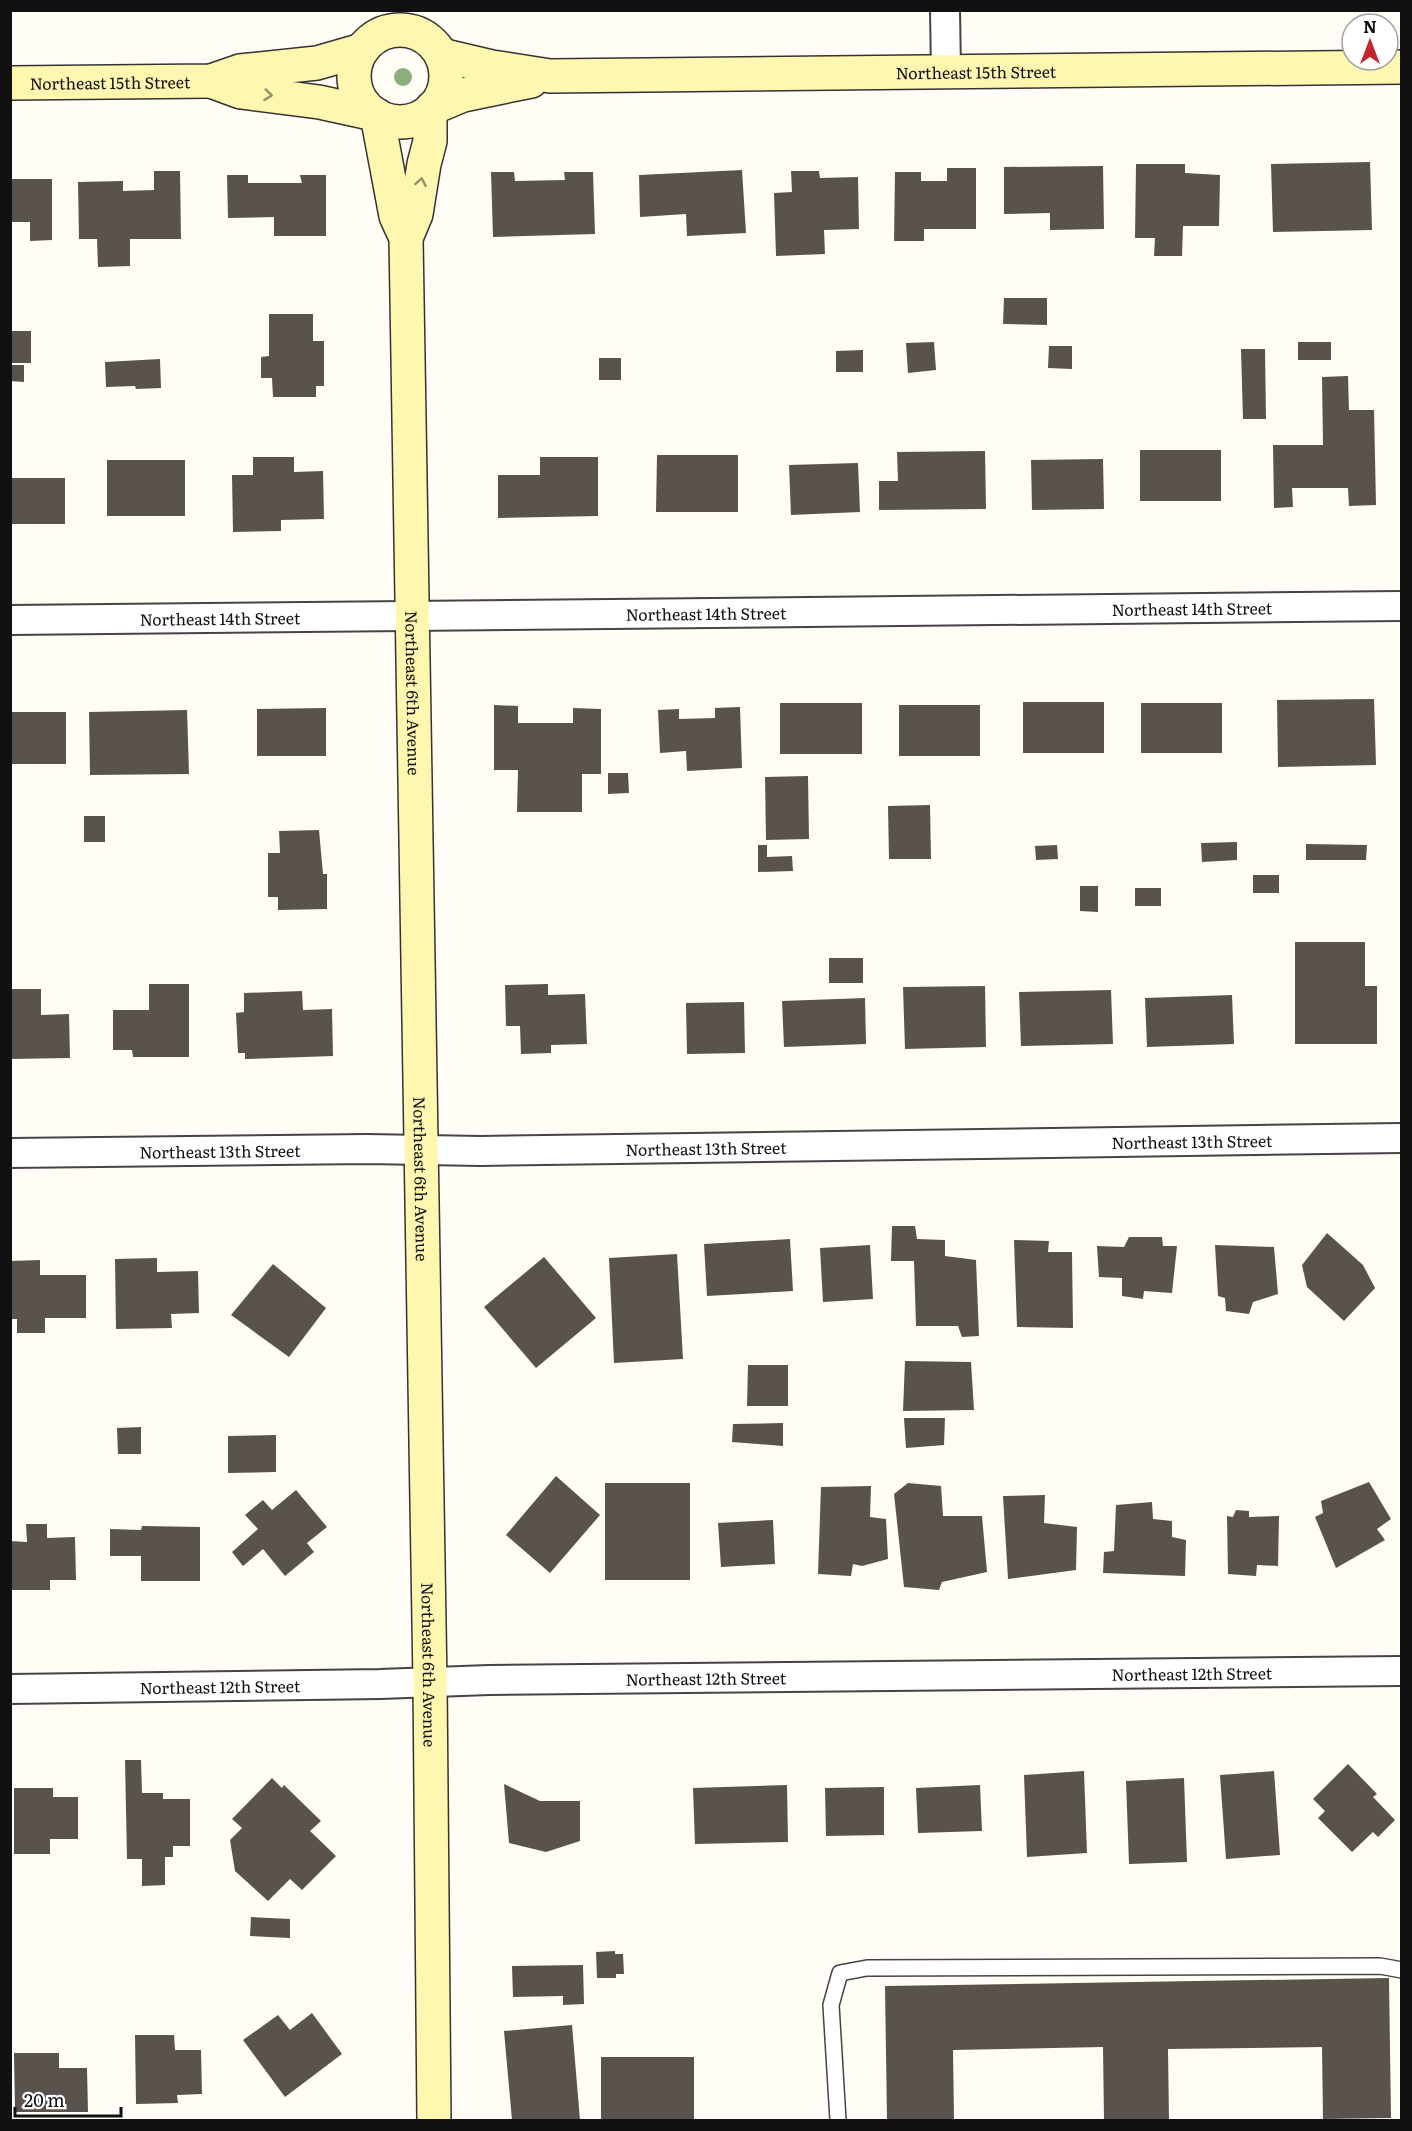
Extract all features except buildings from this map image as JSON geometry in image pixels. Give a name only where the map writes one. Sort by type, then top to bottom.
[{"type":"street","points":[[422,10],[445,63],[447,77],[444,91],[431,110],[415,120],[401,122],[387,120],[376,114],[361,98],[354,78],[356,64],[374,33],[399,29],[414,32],[428,39],[438,50]]},
{"type":"street","points":[[945,10],[946,72]]},
{"type":"street","name":"Northeast 15th Street","points":[[10,83],[212,81],[240,71],[317,63],[374,33]]},
{"type":"street","name":"Northeast 15th Street","points":[[438,50],[492,67],[550,76],[1401,67]]},
{"type":"street","name":"Northeast 15th Street","points":[[431,110],[463,95],[486,89],[515,86],[550,76]]},
{"type":"street","name":"Northeast 15th Street","points":[[212,81],[241,92],[319,102],[376,114]]},
{"type":"street","name":"Northeast 6th Avenue","points":[[431,110],[430,141],[416,214],[406,238],[419,1150],[430,1683],[434,2121]]},
{"type":"street","name":"Northeast 6th Avenue","points":[[376,114],[396,216],[406,238]]},
{"type":"street","name":"Northeast 14th Street","points":[[10,620],[1401,606]]},
{"type":"street","name":"Northeast 13th Street","points":[[10,1153],[367,1149],[481,1151],[1401,1138]]},
{"type":"street","name":"Northeast 12th Street","points":[[10,1689],[501,1680],[1401,1671]]},
{"type":"lane","points":[[838,2121],[831,2005],[840,1973],[867,1968],[1380,1966],[1401,1970]]}]
